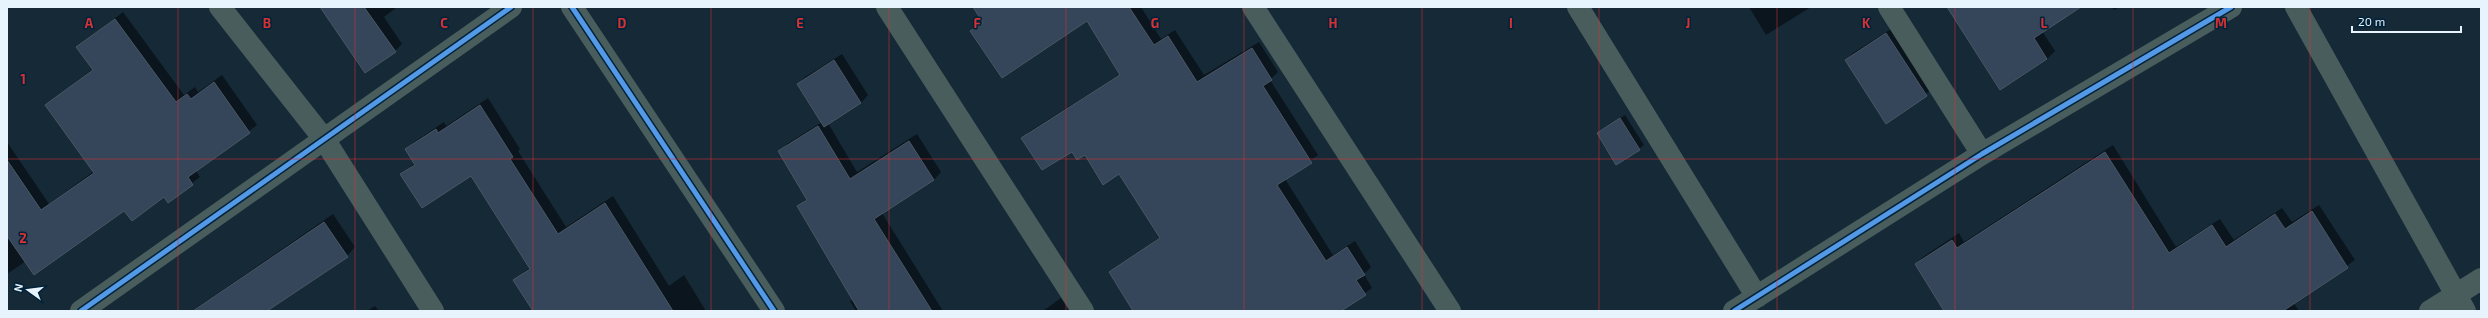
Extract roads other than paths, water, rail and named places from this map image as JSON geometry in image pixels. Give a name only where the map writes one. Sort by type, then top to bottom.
[{"type":"street","points":[[220,7],[324,140],[433,311]]},
{"type":"street","points":[[83,310],[511,7]]},
{"type":"street","points":[[572,7],[774,311]]},
{"type":"street","points":[[888,7],[1083,311]]},
{"type":"street","points":[[1252,7],[1450,311]]},
{"type":"street","points":[[1578,7],[1757,297]]},
{"type":"street","points":[[1889,7],[1982,154]]},
{"type":"street","points":[[1734,311],[1982,154],[2231,7]]},
{"type":"street","points":[[2296,7],[2461,303]]},
{"type":"street","points":[[2430,311],[2461,303],[2481,279]]}]
